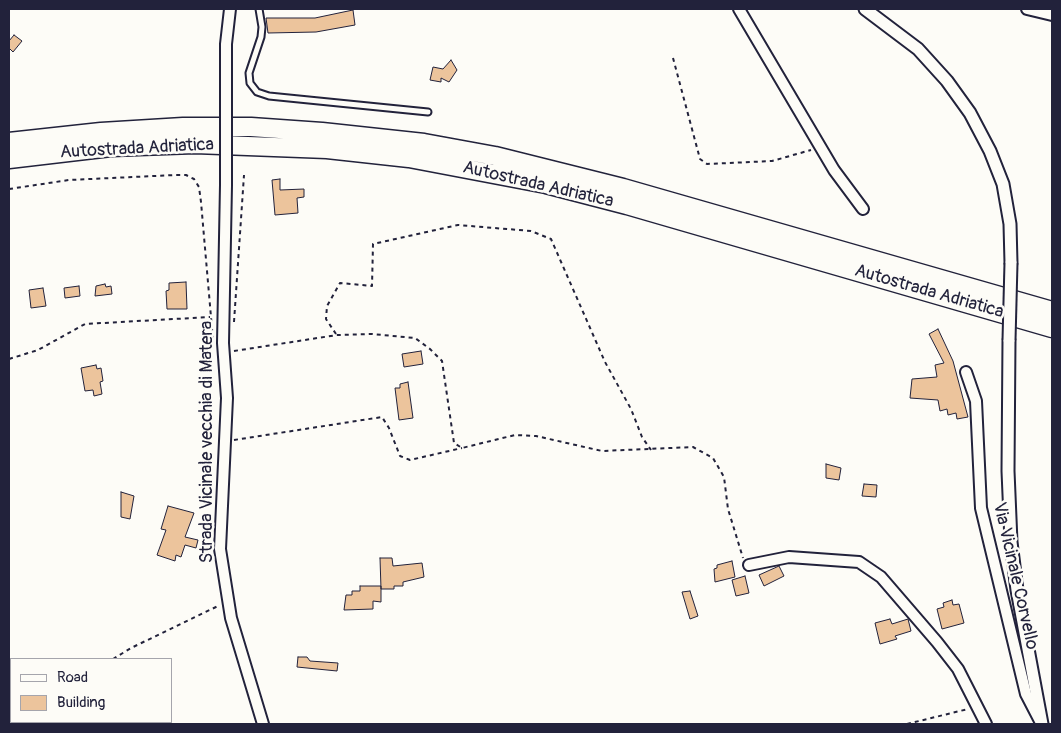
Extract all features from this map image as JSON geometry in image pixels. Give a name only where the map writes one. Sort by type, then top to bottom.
[{"type":"highway","name":"Autostrada Adriatica","points":[[9,142],[101,132],[183,127],[251,127],[322,132],[424,143],[495,156],[624,188],[1052,310]]},
{"type":"highway","name":"Autostrada Adriatica","points":[[9,159],[111,147],[195,144],[327,149],[409,158],[546,184],[627,205],[1052,328]]},
{"type":"street","name":"Strada Vicinale vecchia di Matera","points":[[230,9],[226,44],[223,343],[227,390],[220,549],[227,602],[263,724]]},
{"type":"street","points":[[739,9],[820,147],[863,209]]},
{"type":"street","points":[[865,9],[918,49],[948,81],[970,113],[990,151],[1002,184],[1010,224],[1011,263],[1008,471],[1011,542],[1017,590],[1042,724]]},
{"type":"street","points":[[1027,9],[1052,15]]},
{"type":"street","name":"Via Vicinale Corvello","points":[[966,372],[976,401],[981,508],[1026,694],[1042,724]]},
{"type":"street","points":[[749,565],[789,557],[859,562],[881,577],[937,642],[958,669],[986,724]]},
{"type":"lane","points":[[259,9],[262,27],[261,37],[249,73],[250,83],[257,92],[269,96],[428,112]]},
{"type":"path","points":[[673,58],[700,159],[707,164],[772,161],[820,147]]},
{"type":"path","points":[[9,188],[78,180],[175,175],[186,175],[194,179],[199,187],[201,202],[213,343]]},
{"type":"path","points":[[234,328],[244,175]]},
{"type":"path","points":[[337,335],[326,319],[327,306],[340,283],[372,286],[374,244],[458,226],[531,231],[551,239],[606,362],[650,450]]},
{"type":"path","points":[[9,359],[38,350],[85,324],[210,317]]},
{"type":"path","points":[[232,351],[337,335],[372,334],[415,338],[442,361],[454,443],[462,448]]},
{"type":"path","points":[[225,372],[230,363],[232,347]]},
{"type":"path","points":[[225,441],[382,417],[389,428],[400,456],[410,460],[515,434],[536,436],[602,452],[693,447],[713,458],[724,477],[728,509],[744,562],[749,565]]},
{"type":"path","points":[[115,658],[131,648],[227,602]]},
{"type":"path","points":[[907,724],[969,709],[978,711]]},
{"type":"building","points":[[353,10],[355,25],[316,32],[268,33],[266,18],[315,18]]},
{"type":"building","points":[[14,35],[22,41],[13,52],[9,48],[9,41]]},
{"type":"building","points":[[451,60],[457,70],[449,82],[441,78],[441,82],[430,80],[433,67],[443,69]]},
{"type":"building","points":[[280,179],[280,190],[304,189],[304,197],[297,198],[298,213],[275,215],[272,180]]},
{"type":"building","points":[[186,282],[187,309],[167,309],[166,291],[169,290],[169,283]]},
{"type":"building","points":[[105,284],[106,287],[111,286],[112,294],[95,296],[96,286]]},
{"type":"building","points":[[79,286],[80,296],[65,298],[64,288]]},
{"type":"building","points":[[43,288],[46,306],[31,308],[29,290]]},
{"type":"building","points":[[938,329],[953,361],[968,417],[957,419],[956,413],[948,415],[947,409],[940,411],[938,400],[910,398],[912,379],[937,377],[935,365],[944,363],[929,334]]},
{"type":"building","points":[[421,351],[423,364],[404,367],[402,354]]},
{"type":"building","points":[[96,365],[97,369],[101,368],[103,381],[100,382],[102,394],[94,396],[93,390],[85,391],[81,368]]},
{"type":"building","points":[[408,382],[413,418],[399,420],[395,388],[400,388],[400,384]]},
{"type":"building","points":[[826,464],[841,468],[839,480],[826,478]]},
{"type":"building","points":[[864,484],[877,485],[876,497],[862,496]]},
{"type":"building","points":[[121,492],[134,496],[130,519],[121,517]]},
{"type":"building","points":[[168,506],[194,513],[185,537],[198,540],[196,548],[185,545],[181,557],[176,555],[175,561],[157,555],[166,530],[161,529]]},
{"type":"building","points":[[380,558],[392,558],[393,566],[422,563],[424,577],[403,582],[403,586],[394,586],[394,589],[381,589]]},
{"type":"building","points":[[732,561],[735,577],[715,582],[714,569],[717,568],[717,565]]},
{"type":"building","points":[[779,566],[784,576],[764,586],[759,575]]},
{"type":"building","points":[[745,576],[749,593],[736,596],[732,580]]},
{"type":"building","points":[[360,586],[381,586],[381,602],[373,601],[373,609],[344,610],[346,595],[352,595],[352,591],[360,591]]},
{"type":"building","points":[[690,591],[698,616],[690,619],[682,592]]},
{"type":"building","points":[[952,600],[953,605],[959,604],[964,623],[942,629],[937,609],[944,607],[943,603]]},
{"type":"building","points":[[890,619],[892,624],[908,619],[911,631],[895,636],[897,639],[880,644],[875,623]]},
{"type":"building","points":[[298,657],[307,657],[310,661],[338,663],[337,671],[297,667]]}]
